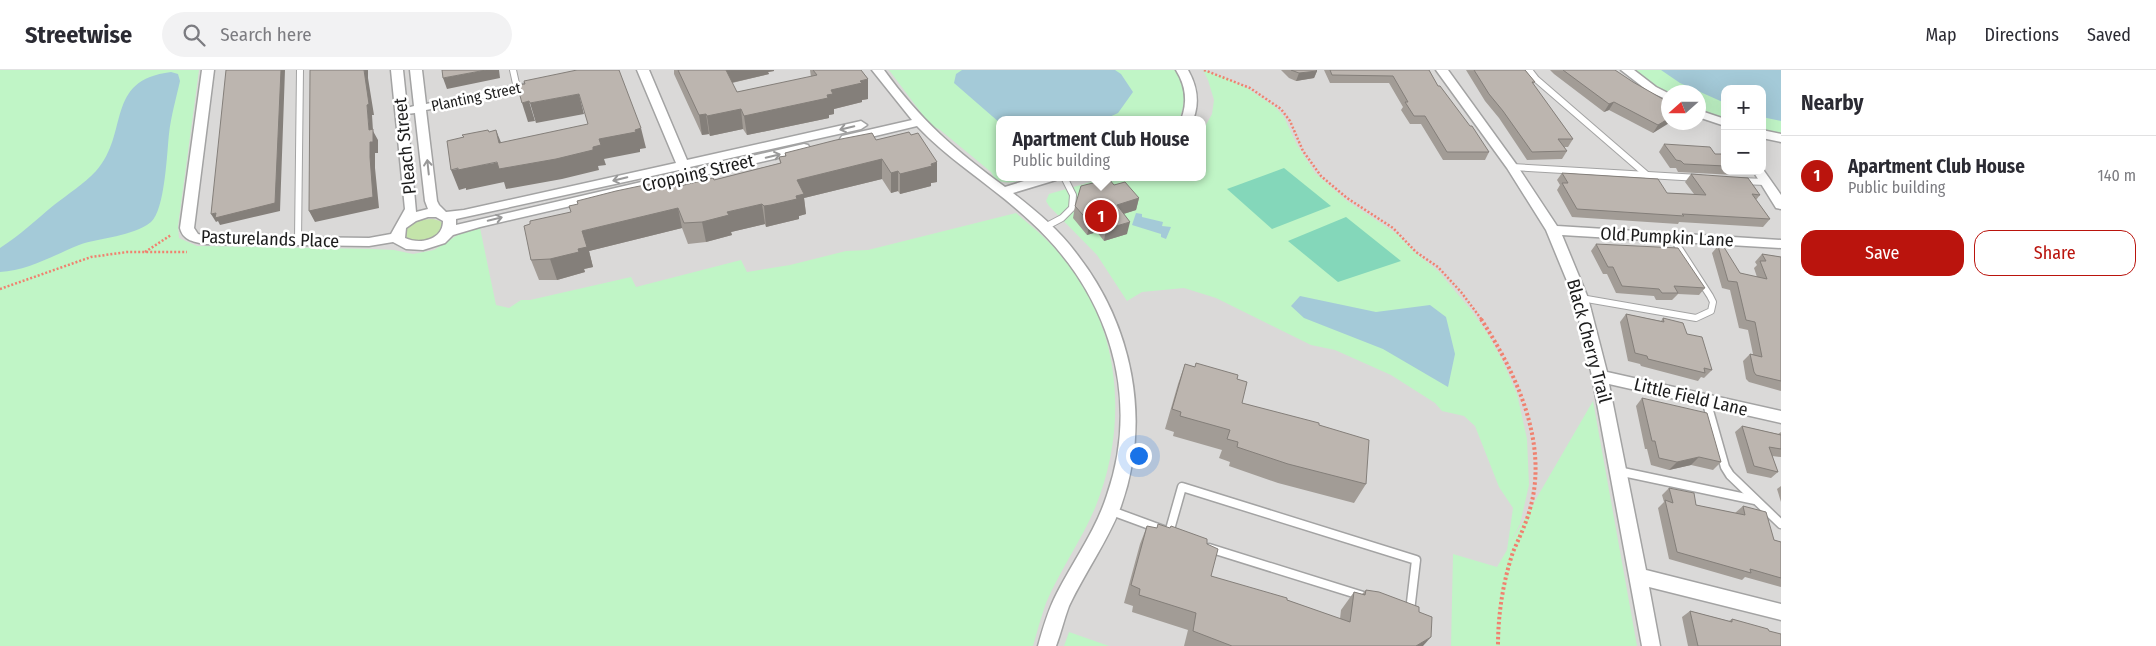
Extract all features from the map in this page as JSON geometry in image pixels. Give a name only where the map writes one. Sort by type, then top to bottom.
[{"type":"street","name":"Pasturelands Place","points":[[208,70],[187,228],[188,233],[194,237],[206,240],[369,242],[397,237]]},
{"type":"street","name":"Pleach Street","points":[[397,70],[411,209],[406,221]]},
{"type":"street","name":"Pleach Street","points":[[416,70],[431,201],[433,207],[449,219],[451,225],[448,232]]},
{"type":"street","points":[[643,70],[685,170]]},
{"type":"street","points":[[878,70],[915,118],[945,147],[1045,227],[1070,253],[1091,283],[1111,319],[1123,359],[1129,399],[1127,445],[1116,493],[1097,539],[1062,602],[1047,646]]},
{"type":"street","points":[[1182,70],[1192,98],[1192,110],[1189,116]]},
{"type":"street","name":"Black Cherry Trail","points":[[1442,70],[1512,167],[1553,230],[1581,298],[1600,376],[1651,646]]},
{"type":"street","points":[[1627,70],[1661,94]]},
{"type":"street","name":"Planting Street","points":[[402,112],[554,81]]},
{"type":"street","points":[[1706,116],[1721,122]]},
{"type":"street","name":"Cropping Street","points":[[406,221],[420,214],[464,214],[685,170],[915,118]]},
{"type":"street","points":[[1766,135],[1781,138]]},
{"type":"street","name":"Cropping Street","points":[[397,237],[404,244],[419,246],[436,242],[448,232],[478,223],[685,170]]},
{"type":"street","points":[[1762,177],[1780,201]]},
{"type":"street","points":[[1004,193],[1013,188],[1038,181]]},
{"type":"street","points":[[397,237],[397,231],[406,221]]},
{"type":"street","name":"Old Pumpkin Lane","points":[[1553,230],[1781,244]]},
{"type":"street","name":"Little Field Lane","points":[[1600,376],[1781,417]]},
{"type":"street","points":[[1639,576],[1781,612]]},
{"type":"lane","points":[[298,240],[300,70]]},
{"type":"lane","points":[[513,70],[517,88]]},
{"type":"lane","points":[[1529,70],[1536,79],[1647,175]]},
{"type":"lane","points":[[1512,167],[1706,178]]},
{"type":"lane","points":[[1735,180],[1762,177]]},
{"type":"lane","points":[[1045,227],[1060,219],[1072,207],[1075,200],[1073,190],[1067,181]]},
{"type":"lane","points":[[1581,298],[1696,318],[1711,311],[1713,302],[1710,296],[1672,237]]},
{"type":"lane","points":[[1706,400],[1725,467],[1730,475],[1781,524]]},
{"type":"lane","points":[[1618,471],[1757,500]]},
{"type":"lane","points":[[1109,510],[1174,534],[1182,487],[1408,557],[1416,560],[1410,611],[1400,608]]},
{"type":"lane","points":[[1203,545],[1372,599]]},
{"type":"path","points":[[1204,70],[1226,77],[1270,100],[1288,118],[1300,147],[1315,169],[1330,186],[1401,234],[1414,250],[1440,268],[1473,307],[1492,334],[1523,402],[1532,435],[1534,462],[1534,496],[1527,523],[1514,552],[1502,590],[1498,646]]},
{"type":"path","points":[[145,252],[170,234]]},
{"type":"path","points":[[0,289],[110,253],[187,252]]},
{"type":"shaded area","points":[[0,70],[1781,70],[1781,646],[0,646]]},
{"type":"green space","points":[[0,70],[199,70],[178,226],[179,238],[197,246],[373,249],[394,250],[413,254],[434,250],[459,234],[480,228],[496,305],[509,308],[521,300],[530,300],[631,277],[636,287],[741,260],[747,272],[790,265],[846,251],[868,250],[1016,213],[1044,237],[1062,256],[1086,290],[1100,320],[1109,350],[1114,382],[1115,414],[1112,446],[1106,477],[1095,508],[1046,603],[1033,646],[0,646]]},
{"type":"green space","points":[[889,70],[1175,70],[1184,94],[1180,116],[996,116],[996,179],[991,172],[939,129],[931,126]]},
{"type":"green space","points":[[1203,70],[1247,88],[1275,107],[1284,117],[1297,145],[1315,173],[1347,201],[1397,234],[1412,250],[1439,272],[1471,310],[1489,336],[1517,394],[1527,439],[1529,485],[1520,524],[1511,542],[1593,401],[1637,646],[1451,646],[1453,554],[1497,567],[1507,550],[1513,508],[1499,487],[1475,426],[1464,416],[1442,411],[1435,403],[1391,375],[1335,350],[1311,345],[1216,298],[1184,288],[1142,292],[1127,301],[1097,255],[1049,206],[1046,201],[1049,194],[1094,181],[1206,181],[1206,125],[1212,114],[1214,100]]},
{"type":"green space","points":[[1633,70],[1781,70],[1781,135],[1766,132],[1766,85],[1721,85],[1721,117],[1706,111],[1706,85],[1661,85],[1661,89]]},
{"type":"green space","points":[[1284,168],[1331,206],[1272,229],[1227,189]]},
{"type":"green space","points":[[1346,217],[1401,261],[1338,282],[1288,241]]},
{"type":"green space","points":[[433,219],[440,221],[445,227],[433,241],[407,243],[403,233],[409,226],[420,221]]},
{"type":"green space","points":[[1069,632],[1109,646],[1064,646]]},
{"type":"water","points":[[962,70],[1115,70],[1121,74],[1133,92],[1118,113],[1112,116],[996,116],[996,120],[954,83],[956,74]]},
{"type":"water","points":[[1661,70],[1781,70],[1781,121],[1766,118],[1766,85],[1721,85],[1721,101],[1706,95],[1706,85],[1684,85]]},
{"type":"water","points":[[171,72],[178,74],[180,81],[172,114],[162,194],[156,216],[151,222],[126,234],[79,245],[30,266],[0,272],[0,248],[81,185],[96,171],[113,141],[121,110],[127,97],[136,86],[150,77]]},
{"type":"water","points":[[1136,213],[1142,214],[1142,217],[1163,222],[1162,226],[1171,227],[1166,239],[1161,237],[1161,234],[1132,225]]},
{"type":"water","points":[[1300,296],[1376,312],[1430,305],[1446,317],[1455,354],[1448,387],[1383,349],[1304,318],[1291,306]]},
{"type":"building","points":[[226,70],[281,70],[275,203],[215,218],[216,213],[211,214]]},
{"type":"building","points":[[310,70],[364,70],[369,104],[367,105],[369,130],[373,129],[373,142],[370,142],[370,157],[373,197],[309,211]]},
{"type":"building","points":[[442,70],[486,70],[443,78]]},
{"type":"building","points":[[577,70],[619,70],[641,128],[635,130],[636,132],[599,139],[601,145],[593,147],[593,150],[556,159],[499,169],[497,162],[451,170],[447,141],[464,137],[462,135],[496,130],[499,143],[588,124],[579,94],[522,103],[517,85],[525,84],[524,81]]},
{"type":"building","points":[[678,70],[726,70],[737,92],[817,75],[813,70],[861,70],[868,79],[860,81],[862,83],[831,90],[833,94],[827,95],[828,98],[744,116],[741,109],[707,116],[706,114],[699,115]]},
{"type":"building","points":[[1291,70],[1316,70],[1317,71],[1299,73]]},
{"type":"building","points":[[1330,70],[1429,70],[1438,86],[1440,86],[1470,126],[1472,126],[1489,152],[1447,152],[1425,116],[1414,116],[1393,76],[1332,75]]},
{"type":"building","points":[[1474,70],[1525,70],[1573,139],[1558,139],[1567,151],[1532,152],[1489,94]]},
{"type":"building","points":[[1563,70],[1615,70],[1661,98],[1661,123],[1658,125],[1614,102],[1609,104]]},
{"type":"building","points":[[909,132],[911,135],[918,133],[937,162],[931,164],[932,166],[900,174],[898,171],[891,173],[882,159],[797,180],[804,194],[796,196],[797,199],[727,212],[729,215],[702,222],[684,223],[678,208],[582,231],[587,247],[578,249],[579,252],[550,259],[531,260],[524,226],[530,224],[530,221],[571,212],[569,206],[578,204],[577,201],[673,179],[676,187],[713,178],[714,180],[781,163],[779,157],[786,156],[785,153],[836,140],[872,133],[876,140]]},
{"type":"building","points":[[1664,144],[1710,147],[1715,154],[1721,154],[1721,166],[1684,164],[1676,160]]},
{"type":"building","points":[[1562,173],[1658,179],[1667,193],[1706,195],[1691,174],[1748,178],[1760,195],[1752,194],[1770,219],[1577,209],[1562,183],[1568,183]]},
{"type":"building","points":[[1101,181],[1111,181],[1114,185],[1125,182],[1139,198],[1117,205],[1130,222],[1106,229],[1099,221],[1090,223],[1075,206],[1081,186]]},
{"type":"building","points":[[1596,244],[1678,248],[1705,288],[1674,286],[1678,293],[1662,293],[1659,289],[1622,286],[1613,267],[1608,267]]},
{"type":"building","points":[[1722,244],[1740,273],[1767,279],[1760,261],[1766,261],[1762,254],[1781,257],[1781,381],[1756,375],[1754,372],[1750,354],[1762,357],[1755,322],[1746,320],[1737,282],[1728,281],[1718,246]]},
{"type":"building","points":[[1626,314],[1664,322],[1663,318],[1683,323],[1687,334],[1702,337],[1712,370],[1704,368],[1705,373],[1648,359],[1647,356],[1635,353]]},
{"type":"building","points":[[1196,363],[1238,375],[1237,379],[1247,382],[1242,403],[1319,423],[1319,425],[1369,440],[1366,484],[1288,464],[1237,447],[1238,442],[1227,439],[1230,430],[1180,416],[1181,412],[1172,409],[1185,364],[1195,367]]},
{"type":"building","points":[[1642,398],[1707,413],[1721,462],[1699,457],[1677,462],[1659,458],[1655,441],[1652,441]]},
{"type":"building","points":[[1742,426],[1781,435],[1781,449],[1769,447],[1778,472],[1754,466]]},
{"type":"building","points":[[1669,488],[1694,493],[1696,505],[1745,515],[1743,506],[1766,512],[1774,540],[1781,542],[1781,578],[1750,569],[1751,573],[1677,552],[1665,500],[1673,503]]},
{"type":"building","points":[[1158,524],[1170,528],[1171,526],[1207,539],[1207,544],[1218,549],[1211,576],[1287,598],[1287,600],[1350,622],[1354,592],[1365,595],[1366,590],[1379,592],[1419,607],[1419,612],[1432,617],[1431,637],[1416,646],[1232,646],[1193,631],[1196,613],[1139,595],[1140,589],[1131,585],[1147,526],[1157,528]]},
{"type":"building","points":[[1690,611],[1732,622],[1732,619],[1781,634],[1781,646],[1698,646]]},
{"type":"place","name":"Apartment Club House","points":[[1101,216]]}]
